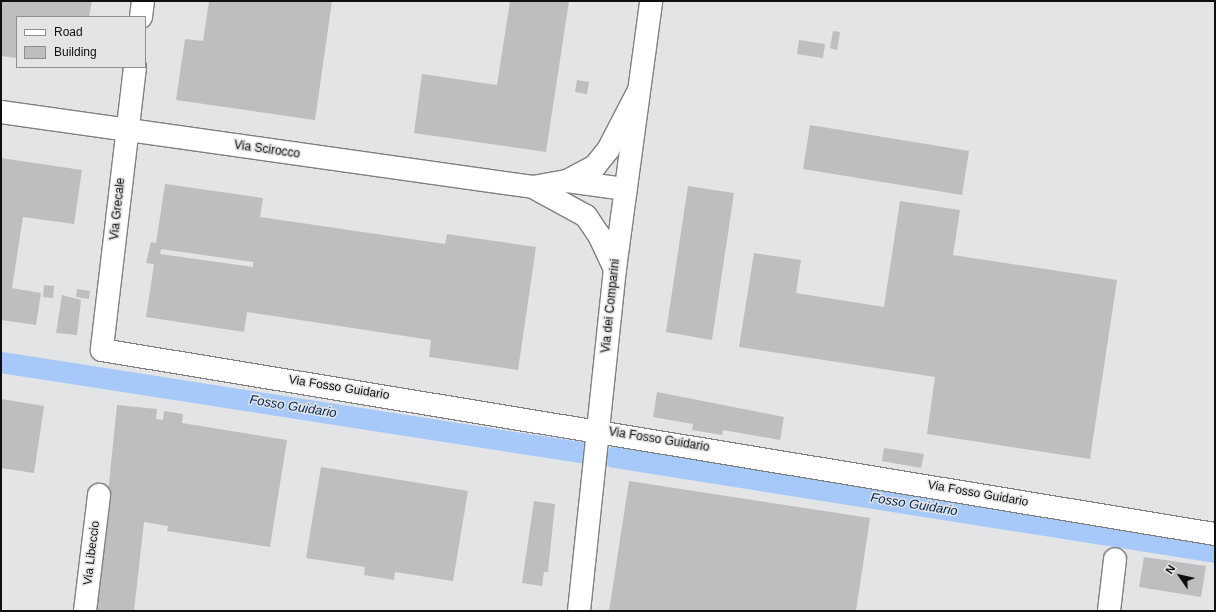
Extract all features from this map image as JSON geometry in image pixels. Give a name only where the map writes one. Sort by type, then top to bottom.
[{"type":"street","points":[[141,16],[143,1]]},
{"type":"street","name":"Via dei Comparini","points":[[579,611],[600,430],[615,269],[637,94],[651,1]]},
{"type":"street","name":"Via Grecale","points":[[102,350],[135,68]]},
{"type":"street","name":"Via Scirocco","points":[[567,181],[594,166],[602,158],[637,94]]},
{"type":"street","name":"Via Scirocco","points":[[1,112],[533,187],[567,181],[625,189]]},
{"type":"street","name":"Via Scirocco","points":[[533,187],[582,212],[595,228],[615,269]]},
{"type":"street","name":"Via Scirocco","points":[[582,212],[622,213]]},
{"type":"street","name":"Via Fosso Guidario","points":[[102,350],[600,430],[1215,534]]},
{"type":"street","name":"Via Libeccio","points":[[85,611],[99,495]]},
{"type":"street","points":[[1109,611],[1115,559]]},
{"type":"building","points":[[1,1],[92,1],[89,16],[16,16],[16,58],[1,56]]},
{"type":"building","points":[[209,1],[332,1],[315,120],[176,100],[185,39],[203,41]]},
{"type":"building","points":[[510,1],[569,1],[546,152],[414,133],[422,74],[497,85]]},
{"type":"building","points":[[833,31],[840,32],[837,50],[830,48]]},
{"type":"building","points":[[799,40],[825,44],[823,58],[797,54]]},
{"type":"building","points":[[577,80],[589,82],[587,94],[575,92]]},
{"type":"building","points":[[810,125],[969,151],[962,195],[803,169]]},
{"type":"building","points":[[1,158],[82,170],[74,224],[23,217],[12,288],[41,293],[36,325],[1,320]]},
{"type":"building","points":[[165,184],[263,198],[260,217],[445,244],[447,234],[536,247],[518,370],[429,357],[431,340],[247,312],[244,332],[146,317],[154,264],[146,263],[151,242],[156,243]],"holes":[[[161,249],[253,262],[253,267],[160,254]]]},
{"type":"building","points":[[688,186],[734,193],[712,340],[666,332]]},
{"type":"building","points":[[900,201],[960,210],[953,255],[1117,280],[1090,459],[927,434],[935,377],[739,347],[754,253],[801,260],[796,293],[884,307]]},
{"type":"building","points":[[44,285],[54,286],[53,298],[43,297]]},
{"type":"building","points":[[77,289],[90,291],[89,299],[76,297]]},
{"type":"building","points":[[62,295],[81,300],[77,335],[56,333]]},
{"type":"building","points":[[657,392],[784,417],[780,440],[723,430],[722,435],[692,430],[693,424],[653,417]]},
{"type":"building","points":[[1,399],[44,406],[34,473],[1,468]]},
{"type":"building","points":[[117,405],[157,409],[156,419],[163,420],[164,411],[183,414],[182,423],[287,440],[270,547],[167,531],[168,526],[144,522],[134,611],[96,611]]},
{"type":"building","points":[[884,448],[924,454],[921,468],[882,461]]},
{"type":"building","points":[[321,467],[468,491],[453,581],[395,572],[394,580],[364,575],[365,567],[306,558]]},
{"type":"building","points":[[629,481],[870,518],[856,611],[609,611]]},
{"type":"building","points":[[534,501],[555,504],[548,572],[544,572],[542,586],[522,583]]},
{"type":"building","points":[[1144,557],[1206,566],[1201,597],[1139,587]]},
{"type":"waterway","name":"Fosso Guidario","points":[[1,362],[586,453]]},
{"type":"waterway","name":"Fosso Guidario","points":[[614,457],[1215,552]]}]
